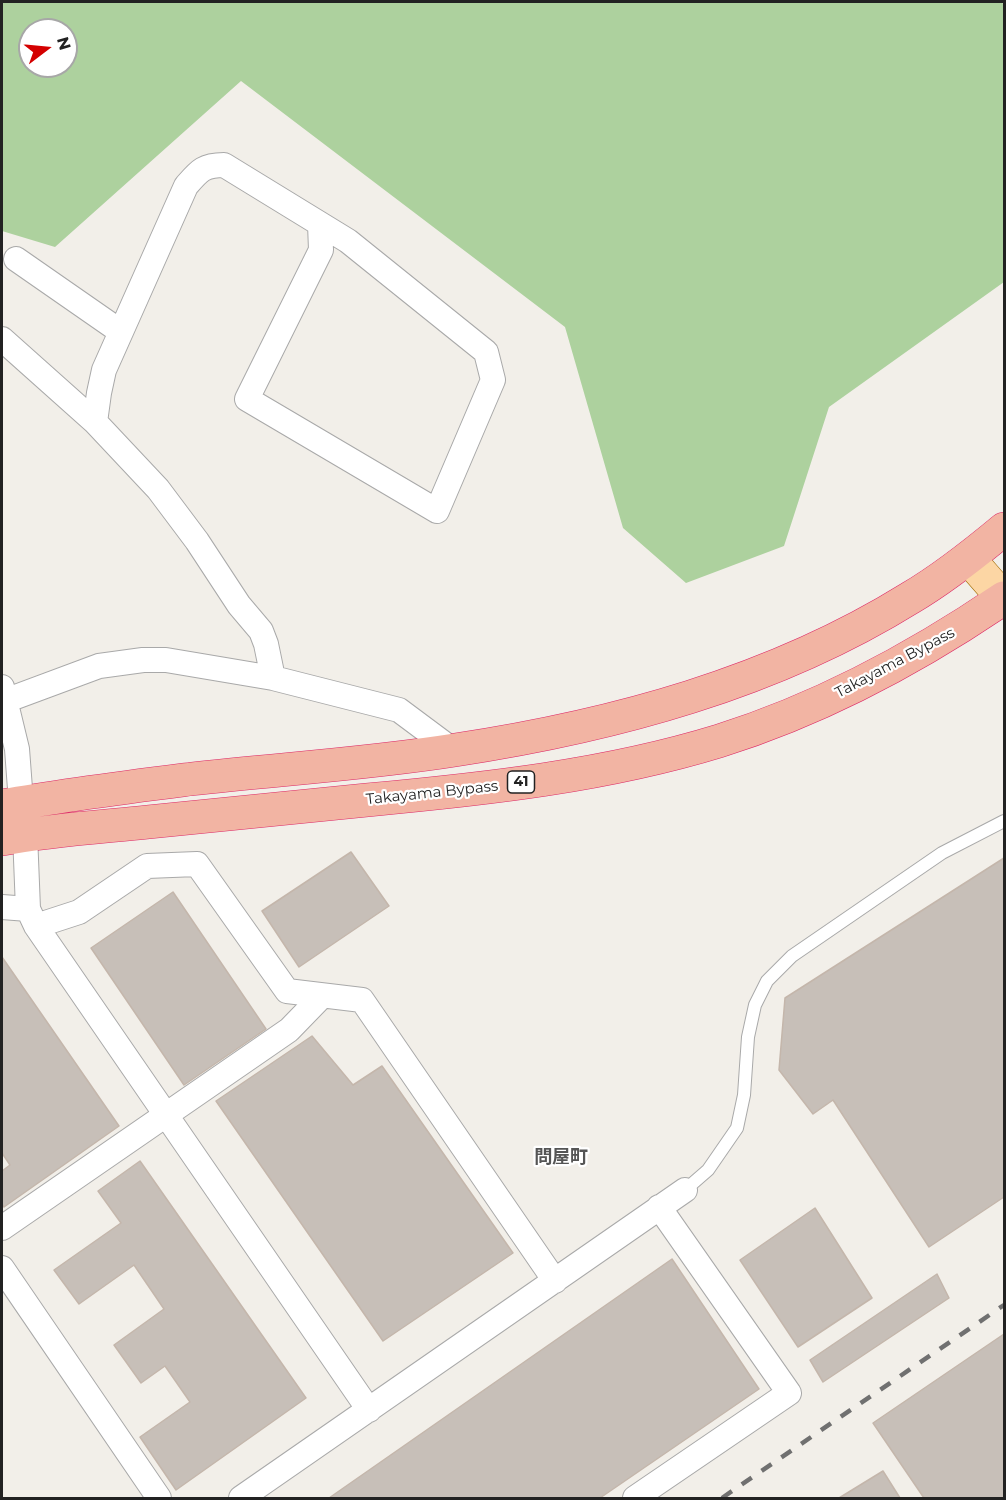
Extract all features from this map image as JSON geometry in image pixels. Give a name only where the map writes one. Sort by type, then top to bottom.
[{"type":"highway","points":[[11,804],[190,779],[454,750],[547,734],[632,714],[753,675],[785,663],[851,632],[911,598],[969,558],[1005,529]]},
{"type":"highway","name":"Takayama Bypass","points":[[13,837],[459,791],[548,779],[632,763],[719,741],[809,707],[873,678],[934,644],[1004,598]]},
{"type":"main road","points":[[969,558],[1004,598]]},
{"type":"street","points":[[95,422],[104,370],[186,186],[198,172],[209,165],[224,165],[348,241],[486,352],[493,380],[437,511],[247,399],[321,250],[320,224]]},
{"type":"street","points":[[16,259],[121,332]]},
{"type":"street","points":[[2,339],[95,422],[158,489],[197,541],[239,605],[261,631],[273,678]]},
{"type":"street","points":[[369,1410],[32,918],[13,837],[11,804],[17,749],[3,696],[99,666],[143,660],[166,660],[273,678],[399,710],[454,750]]},
{"type":"street","points":[[2,908],[32,918],[79,912],[147,866],[197,864],[287,991],[362,1000],[555,1281]]},
{"type":"street","points":[[2,1228],[289,1030],[322,996]]},
{"type":"street","points":[[241,1498],[685,1190]]},
{"type":"street","points":[[635,1498],[789,1393],[659,1207]]},
{"type":"street","points":[[2,1268],[159,1498]]},
{"type":"lane","points":[[685,1190],[708,1170],[737,1128],[744,1095],[748,1037],[755,1005],[767,981],[792,956],[942,853],[1005,821]]},
{"type":"green space","points":[[2,2],[1000,2],[1004,4],[1004,282],[829,407],[784,546],[686,583],[623,528],[565,327],[241,81],[55,247],[2,231]]},
{"type":"building","points":[[351,852],[389,906],[299,967],[262,911]]},
{"type":"building","points":[[1004,858],[1004,1197],[929,1247],[833,1100],[813,1114],[779,1070],[785,998]]},
{"type":"building","points":[[173,892],[266,1029],[184,1085],[91,948]]},
{"type":"building","points":[[2,957],[119,1126],[4,1207],[2,1204],[2,1171],[10,1165],[2,1153]]},
{"type":"building","points":[[312,1036],[353,1085],[382,1066],[513,1253],[383,1341],[216,1101]]},
{"type":"building","points":[[140,1161],[306,1398],[176,1490],[140,1437],[190,1402],[165,1366],[141,1383],[114,1345],[164,1309],[134,1265],[79,1304],[54,1270],[121,1223],[98,1191]]},
{"type":"building","points":[[815,1208],[872,1298],[798,1347],[740,1260]]},
{"type":"building","points":[[672,1259],[759,1389],[600,1498],[329,1498]]},
{"type":"building","points":[[937,1274],[949,1298],[823,1382],[810,1360]]},
{"type":"building","points":[[1004,1334],[1004,1498],[924,1498],[873,1423]]},
{"type":"building","points":[[883,1471],[900,1498],[839,1498]]},
{"type":"railway","points":[[722,1498],[1004,1305]]},
{"type":"district","name":"問屋町","points":[[561,1158]]}]
